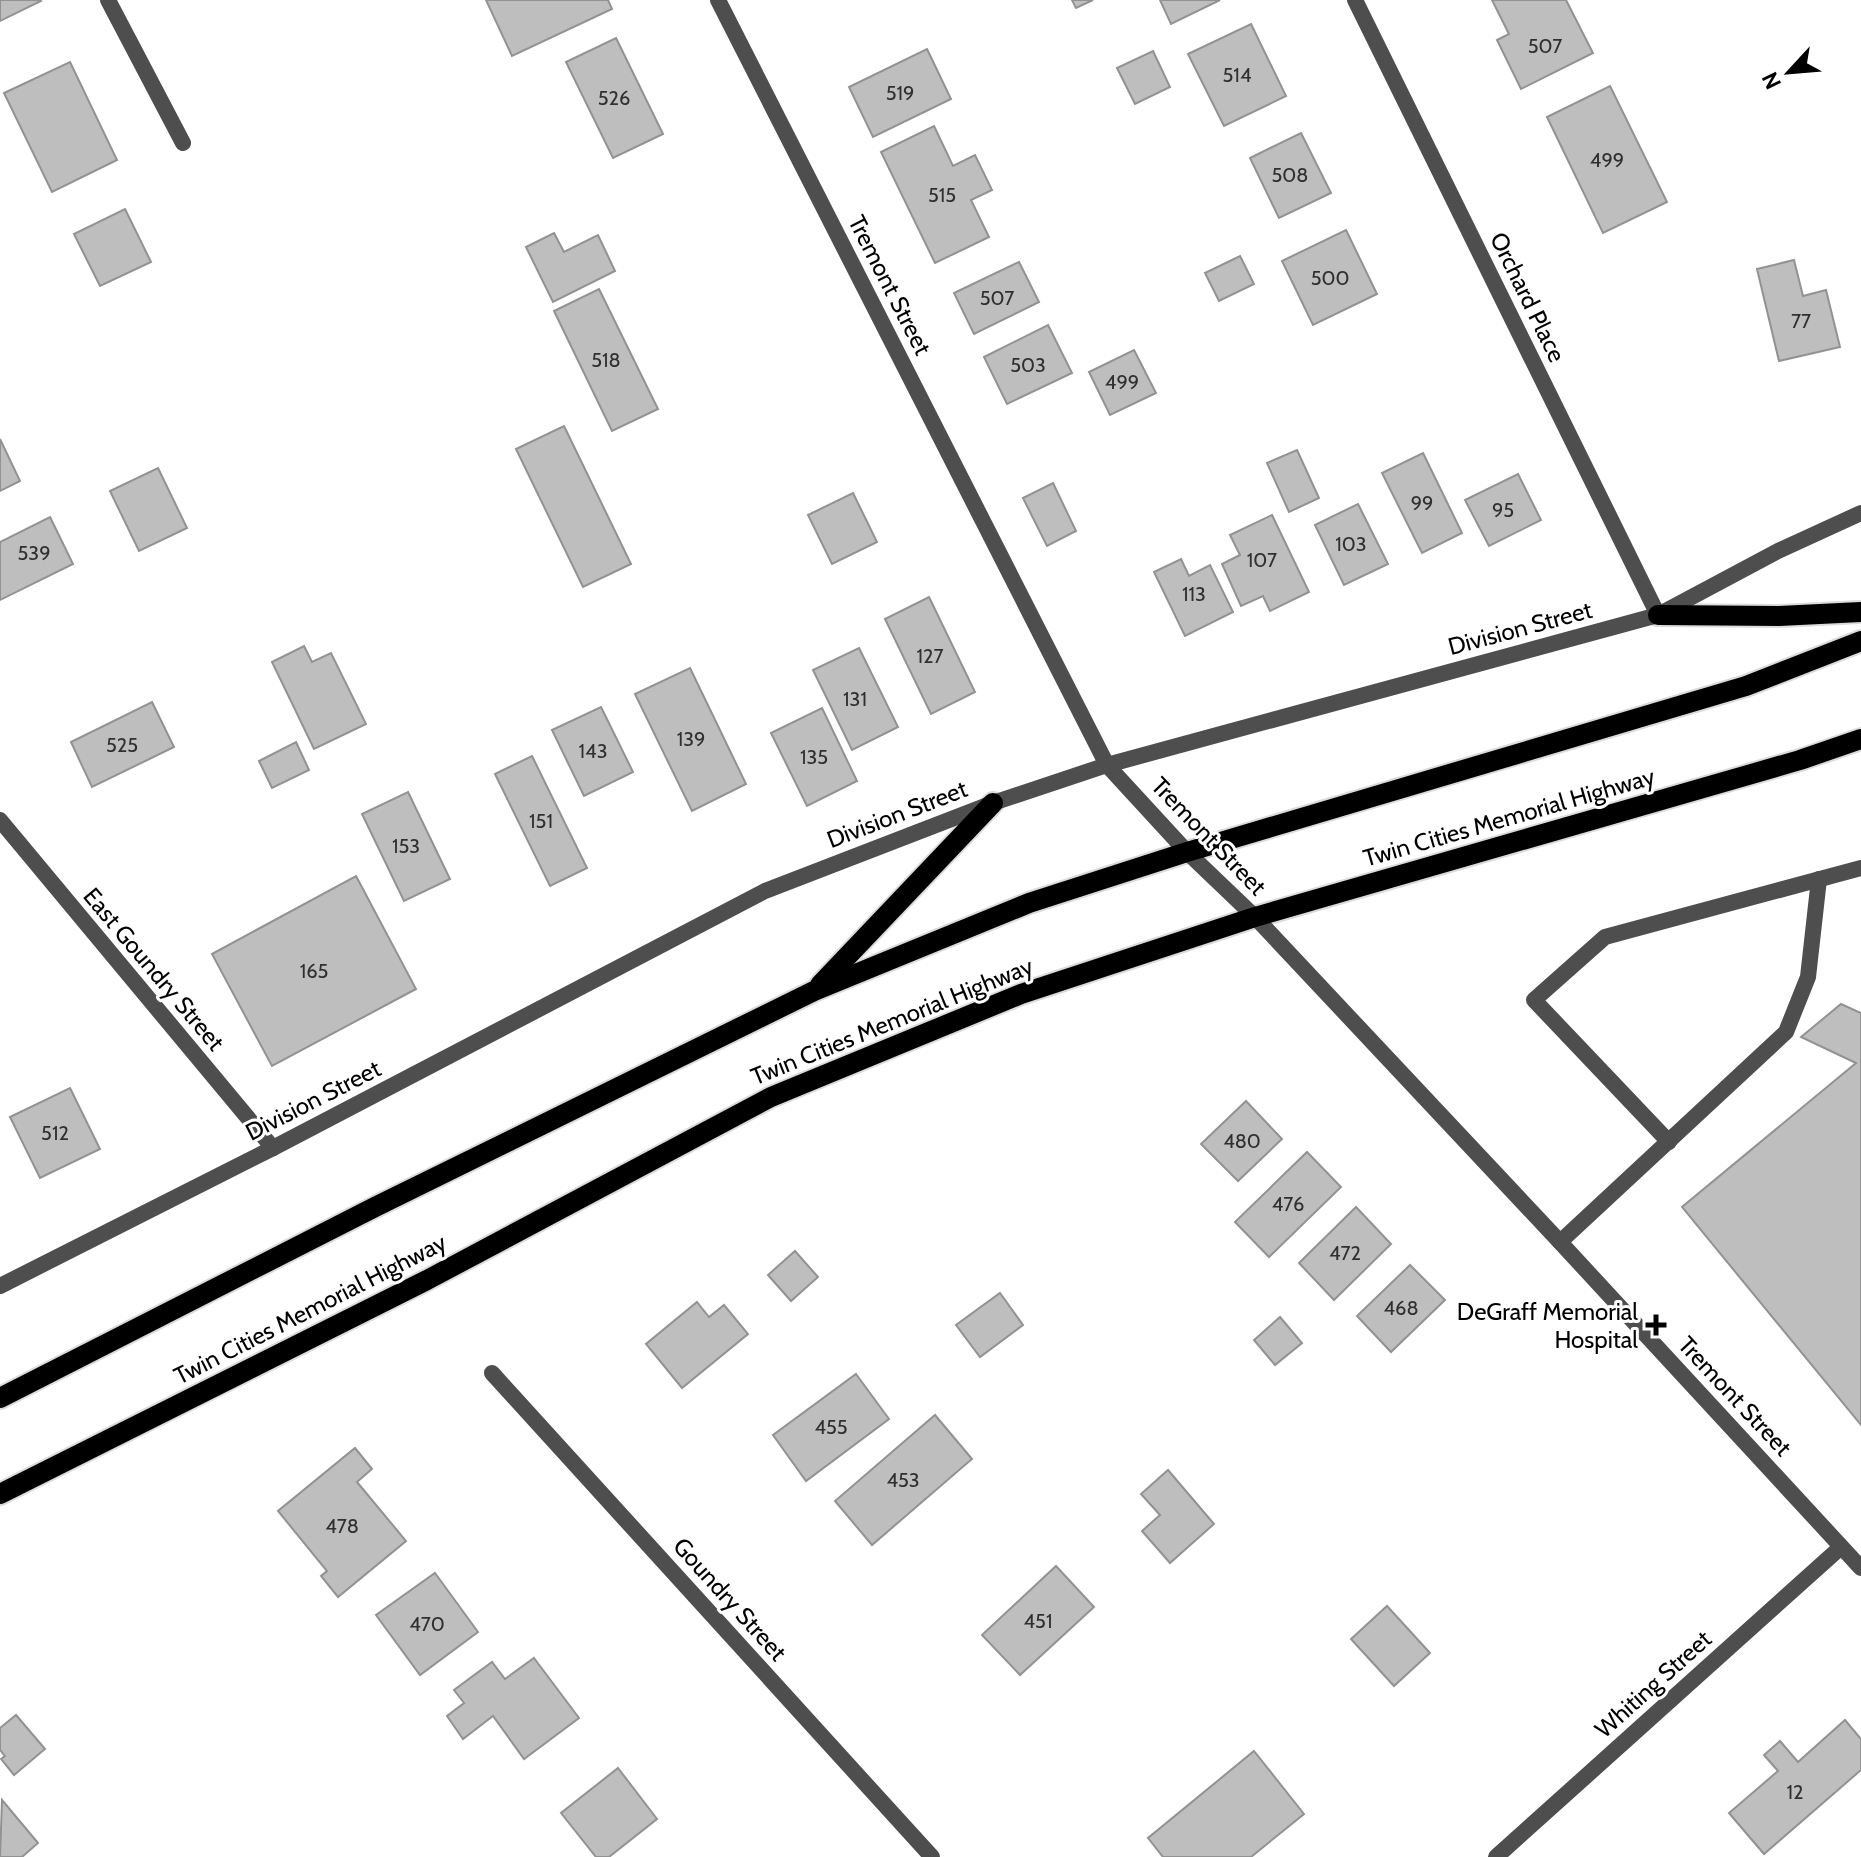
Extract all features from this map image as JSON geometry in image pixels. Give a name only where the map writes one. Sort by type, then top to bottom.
[{"type":"main road","points":[[1658,615],[1779,616],[1861,612]]},
{"type":"main road","points":[[0,1398],[375,1207],[814,991],[1029,903],[1187,852],[1746,686],[1861,641]]},
{"type":"main road","name":"Twin Cities Memorial Highway","points":[[0,1494],[427,1280],[771,1097],[1021,994],[1255,917],[1800,760],[1861,739]]},
{"type":"main road","points":[[814,991],[993,803]]},
{"type":"street","points":[[108,0],[183,143]]},
{"type":"street","name":"Tremont Street","points":[[718,0],[1107,765],[1187,852],[1255,917],[1861,1568]]},
{"type":"street","name":"Orchard Place","points":[[1355,0],[1658,615]]},
{"type":"street","name":"Division Street","points":[[0,1286],[273,1148],[765,891],[993,803],[1107,765],[1658,615],[1778,551],[1861,513]]},
{"type":"street","name":"East Goundry Street","points":[[0,820],[273,1148]]},
{"type":"street","points":[[1669,1142],[1534,1000],[1605,937],[1861,868]]},
{"type":"street","points":[[1560,1242],[1786,1032],[1808,977],[1819,879]]},
{"type":"street","name":"Goundry Street","points":[[492,1373],[932,1857]]},
{"type":"street","name":"Whiting Street","points":[[1496,1857],[1841,1547]]},
{"type":"building","points":[[0,0],[40,0],[41,1],[0,21]]},
{"type":"building","points":[[486,0],[608,0],[612,9],[512,56]]},
{"type":"building","points":[[1072,0],[1093,0],[1076,8]]},
{"type":"building","points":[[1160,0],[1220,0],[1171,24]]},
{"type":"building","points":[[1492,0],[1566,0],[1593,53],[1521,89],[1497,40],[1509,34]]},
{"type":"building","points":[[1251,24],[1286,96],[1224,126],[1188,54]]},
{"type":"building","points":[[616,38],[663,134],[613,158],[566,62]]},
{"type":"building","points":[[927,49],[951,99],[873,137],[849,87]]},
{"type":"building","points":[[1153,51],[1170,87],[1135,104],[1117,68]]},
{"type":"building","points":[[70,62],[117,160],[52,192],[4,93]]},
{"type":"building","points":[[1610,86],[1667,202],[1603,233],[1547,117]]},
{"type":"building","points":[[934,126],[953,166],[975,155],[992,190],[971,200],[989,237],[935,263],[881,152]]},
{"type":"building","points":[[1301,133],[1331,193],[1279,218],[1250,158]]},
{"type":"building","points":[[125,209],[151,262],[100,286],[74,234]]},
{"type":"building","points":[[1346,230],[1377,294],[1313,325],[1282,261]]},
{"type":"building","points":[[554,233],[564,252],[598,235],[615,271],[553,302],[526,247]]},
{"type":"building","points":[[1240,256],[1254,284],[1219,301],[1205,273]]},
{"type":"building","points":[[1794,260],[1803,296],[1826,290],[1840,347],[1779,361],[1757,269]]},
{"type":"building","points":[[1019,262],[1039,302],[974,334],[954,293]]},
{"type":"building","points":[[599,289],[658,409],[612,431],[554,311]]},
{"type":"building","points":[[1048,325],[1072,373],[1007,404],[984,357]]},
{"type":"building","points":[[1134,350],[1156,393],[1110,415],[1089,372]]},
{"type":"building","points":[[564,426],[631,564],[583,587],[516,449]]},
{"type":"building","points":[[0,439],[20,481],[0,491]]},
{"type":"building","points":[[1297,450],[1319,498],[1289,512],[1267,463]]},
{"type":"building","points":[[1423,453],[1462,533],[1422,553],[1382,473]]},
{"type":"building","points":[[158,468],[187,528],[139,551],[110,491]]},
{"type":"building","points":[[1518,474],[1541,520],[1489,546],[1465,500]]},
{"type":"building","points":[[1053,483],[1076,531],[1047,546],[1023,498]]},
{"type":"building","points":[[853,493],[877,542],[832,564],[808,515]]},
{"type":"building","points":[[1358,504],[1388,564],[1344,585],[1315,525]]},
{"type":"building","points":[[1272,515],[1309,592],[1270,611],[1263,596],[1241,606],[1222,564],[1240,555],[1230,535]]},
{"type":"building","points":[[50,517],[73,564],[0,600],[0,542]]},
{"type":"building","points":[[1181,559],[1189,576],[1210,565],[1233,612],[1185,636],[1154,572]]},
{"type":"building","points":[[929,597],[975,692],[931,714],[885,619]]},
{"type":"building","points":[[304,646],[312,662],[331,653],[366,724],[314,749],[272,662]]},
{"type":"building","points":[[859,648],[898,727],[852,750],[813,670]]},
{"type":"building","points":[[690,668],[746,784],[692,811],[635,694]]},
{"type":"building","points":[[152,702],[174,747],[92,787],[71,742]]},
{"type":"building","points":[[601,707],[633,772],[584,796],[552,730]]},
{"type":"building","points":[[822,708],[857,781],[807,806],[771,733]]},
{"type":"building","points":[[296,742],[309,770],[272,788],[259,761]]},
{"type":"building","points":[[532,756],[587,868],[550,886],[495,774]]},
{"type":"building","points":[[408,792],[450,879],[404,901],[362,814]]},
{"type":"building","points":[[356,876],[416,989],[272,1066],[212,954]]},
{"type":"building","points":[[1841,1004],[1861,1013],[1861,1425],[1682,1207],[1856,1063],[1801,1037]]},
{"type":"building","points":[[70,1088],[100,1149],[40,1178],[10,1117]]},
{"type":"building","points":[[1246,1101],[1282,1139],[1238,1181],[1201,1144]]},
{"type":"building","points":[[1307,1152],[1341,1187],[1269,1257],[1235,1222]]},
{"type":"building","points":[[1356,1207],[1391,1244],[1334,1300],[1299,1263]]},
{"type":"building","points":[[795,1251],[818,1277],[791,1301],[768,1275]]},
{"type":"building","points":[[1410,1265],[1445,1300],[1391,1352],[1357,1316]]},
{"type":"building","points":[[1000,1293],[1023,1325],[980,1357],[956,1325]]},
{"type":"building","points":[[697,1302],[709,1317],[724,1305],[748,1334],[682,1388],[646,1344]]},
{"type":"building","points":[[1280,1317],[1302,1343],[1275,1365],[1254,1340]]},
{"type":"building","points":[[856,1374],[889,1419],[806,1481],[773,1435]]},
{"type":"building","points":[[935,1415],[972,1459],[872,1545],[835,1501]]},
{"type":"building","points":[[355,1448],[372,1469],[357,1482],[406,1541],[338,1597],[321,1576],[327,1571],[278,1511]]},
{"type":"building","points":[[1168,1470],[1214,1524],[1170,1563],[1142,1531],[1160,1515],[1141,1494]]},
{"type":"building","points":[[1056,1566],[1094,1607],[1020,1675],[982,1635]]},
{"type":"building","points":[[435,1573],[478,1632],[420,1675],[376,1615]]},
{"type":"building","points":[[1387,1606],[1430,1653],[1394,1686],[1351,1639]]},
{"type":"building","points":[[534,1658],[579,1718],[524,1759],[493,1716],[463,1739],[447,1716],[464,1703],[454,1690],[492,1662],[505,1679]]},
{"type":"building","points":[[16,1715],[45,1749],[14,1775],[1,1759],[5,1756],[0,1750],[0,1728]]},
{"type":"building","points":[[1845,1720],[1861,1739],[1861,1770],[1764,1854],[1729,1813],[1778,1771],[1764,1755],[1780,1741],[1798,1762]]},
{"type":"building","points":[[1254,1751],[1304,1814],[1251,1857],[1163,1857],[1148,1838]]},
{"type":"building","points":[[618,1768],[657,1819],[609,1857],[596,1857],[561,1813]]},
{"type":"building","points":[[2,1800],[38,1843],[22,1857],[0,1857]]},
{"type":"place","name":"DeGraff Memorial Hospital","points":[[1656,1325]]}]
